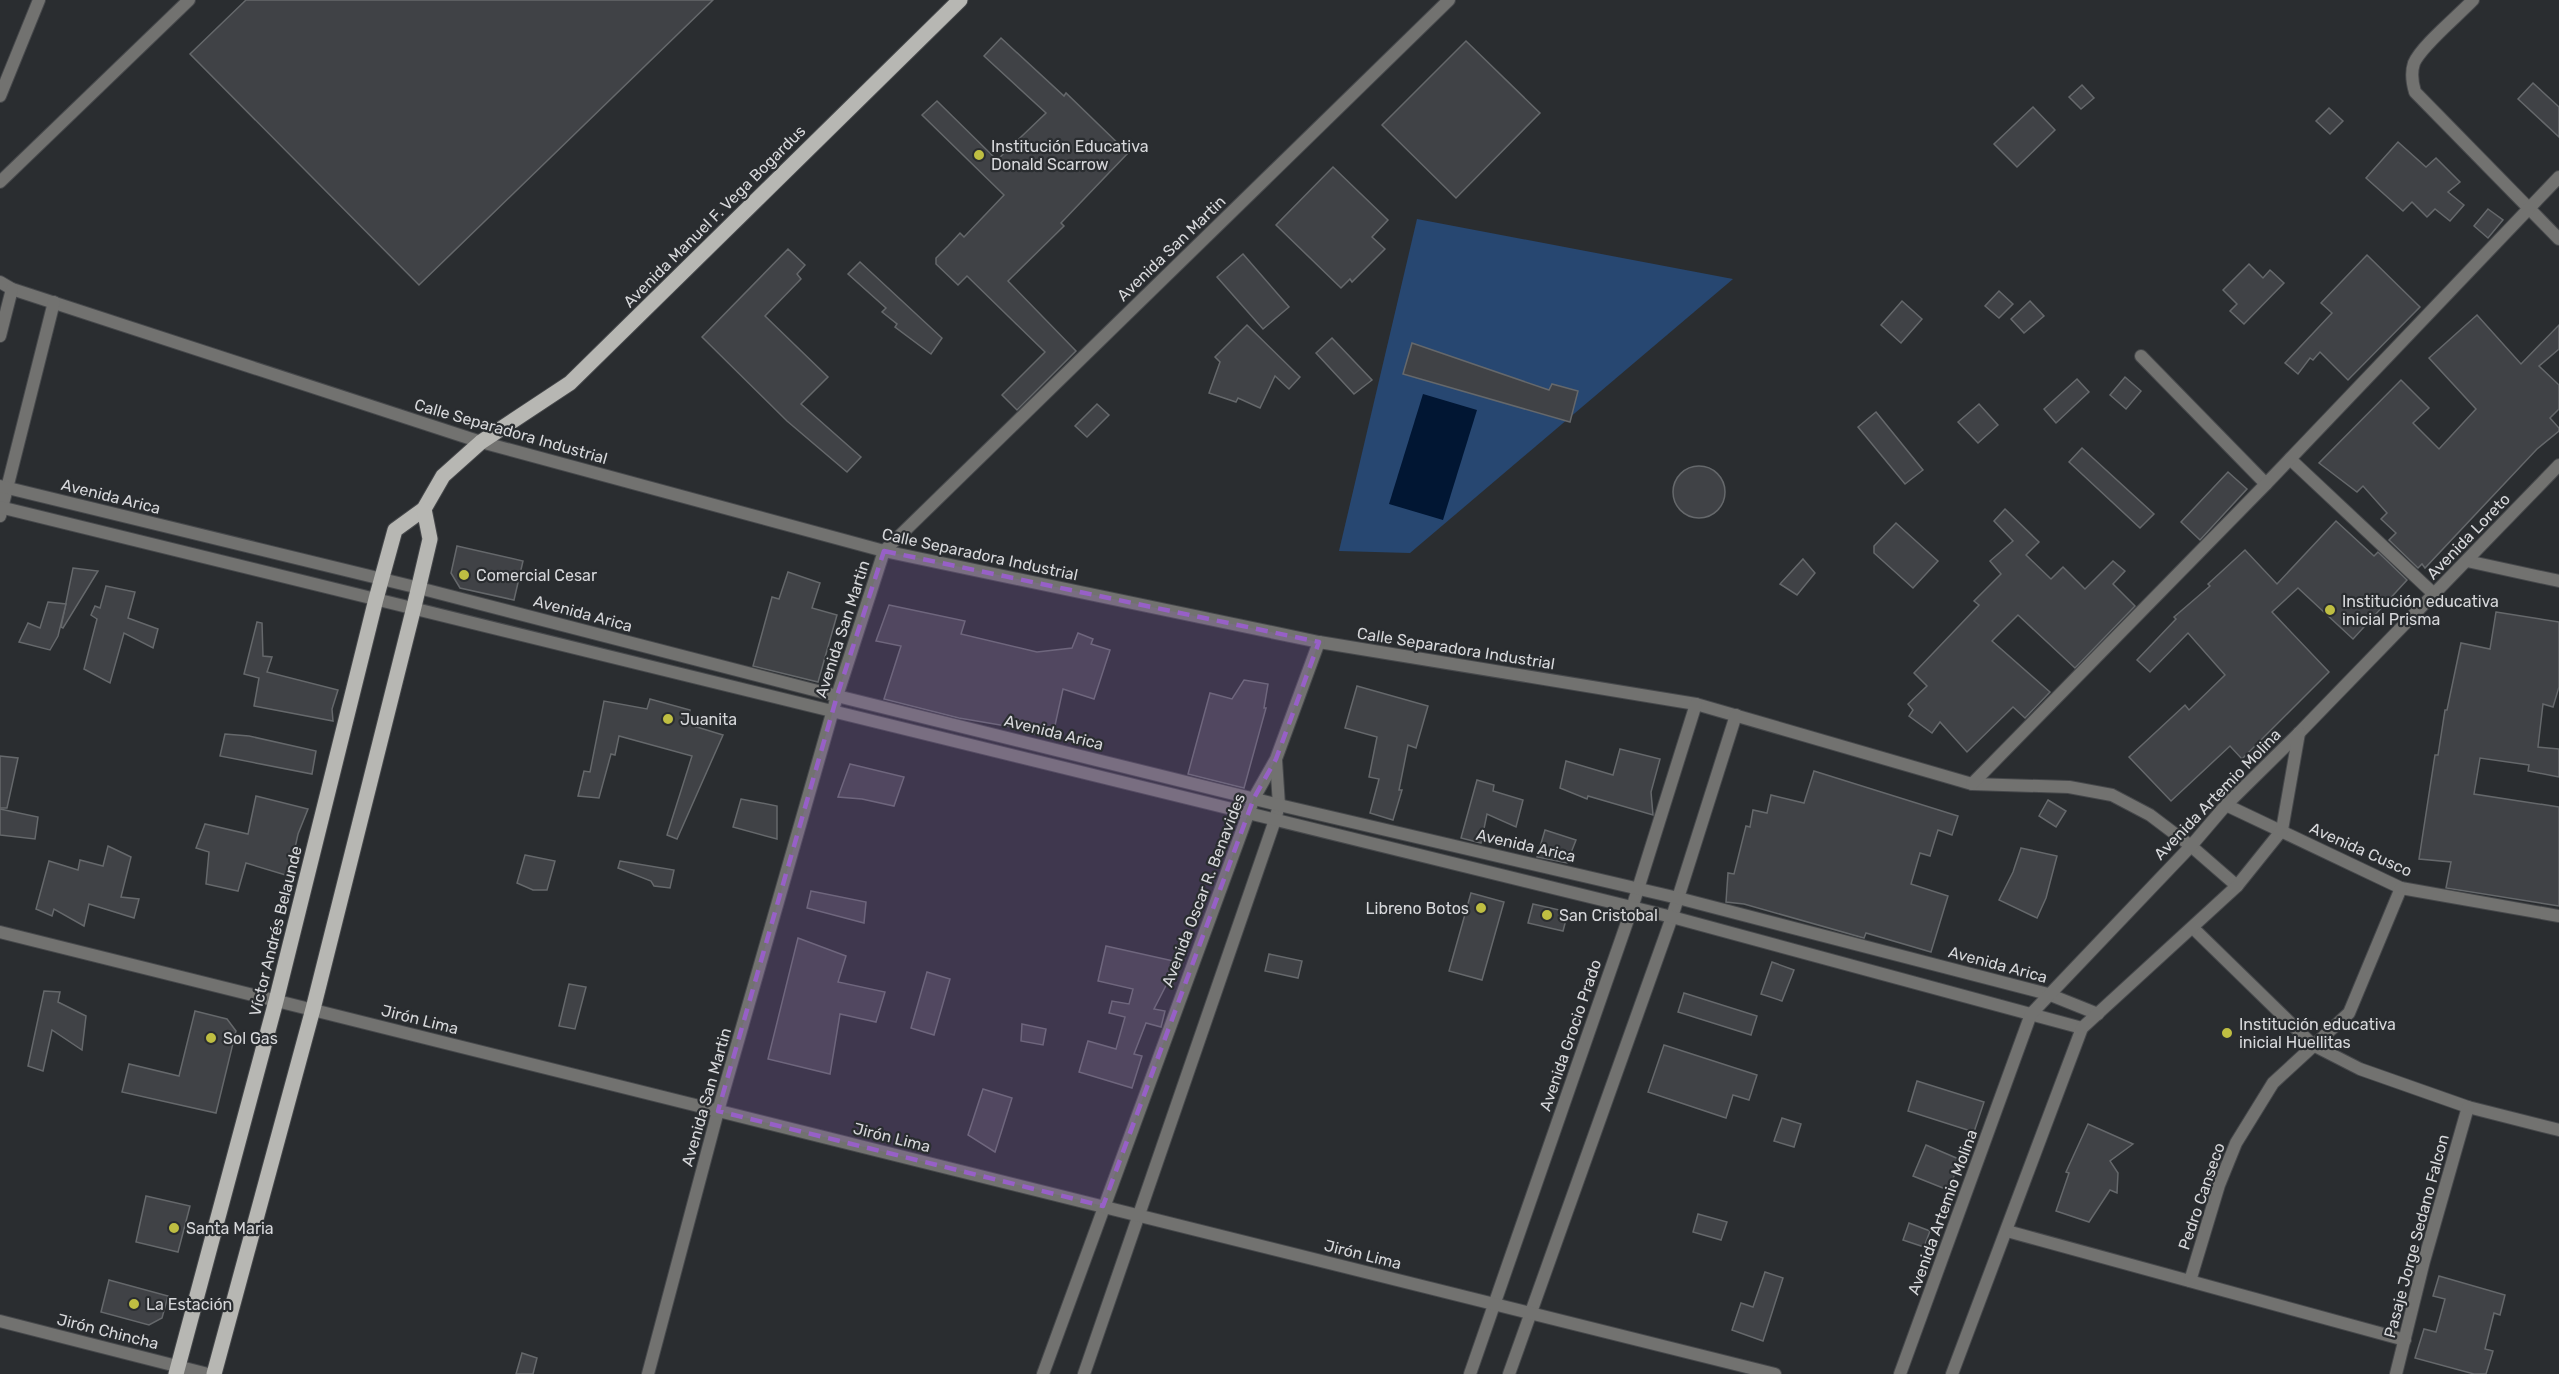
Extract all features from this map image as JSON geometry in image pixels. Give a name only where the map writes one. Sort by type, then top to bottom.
[{"type":"main road","name":"Avenida Manuel F. Vega Bogardus","points":[[481,442],[570,383],[960,0]]},
{"type":"main road","name":"Víctor Andrés Belaunde","points":[[177,1370],[276,1000],[395,530],[424,508],[443,476],[481,442]]},
{"type":"main road","points":[[214,1374],[313,1010],[419,588],[430,539],[424,508]]},
{"type":"street","points":[[1,92],[39,0]]},
{"type":"street","points":[[0,182],[189,0]]},
{"type":"street","name":"Avenida San Martin","points":[[648,1374],[718,1111],[837,696],[884,551],[1449,0]]},
{"type":"street","points":[[2473,0],[2422,51],[2414,63],[2412,79],[2415,92],[2559,240]]},
{"type":"street","points":[[1972,784],[2266,484],[2559,177]]},
{"type":"street","name":"Calle Separadora Industrial","points":[[0,282],[54,302],[481,442],[884,551],[1319,642],[1696,704],[1972,784],[2069,787],[2112,795],[2150,815],[2191,846],[2237,886]]},
{"type":"street","points":[[0,336],[12,288]]},
{"type":"street","points":[[1,510],[4,487],[54,302]]},
{"type":"street","points":[[2141,356],[2266,484]]},
{"type":"street","points":[[2290,459],[2435,595]]},
{"type":"street","name":"Avenida Loreto","points":[[2299,733],[2559,465]]},
{"type":"street","name":"Avenida Arica","points":[[4,487],[419,588],[837,696],[1279,805],[1678,898],[2048,994],[2098,1014]]},
{"type":"street","name":"Avenida Arica","points":[[1,510],[414,607],[1672,917],[2082,1028]]},
{"type":"street","points":[[2467,561],[2559,581]]},
{"type":"street","points":[[1084,1374],[1275,820],[1279,805],[1276,759],[1319,642]]},
{"type":"street","name":"Avenida Grocio Prado","points":[[1470,1374],[1632,908],[1696,704]]},
{"type":"street","points":[[1509,1374],[1672,917],[1736,715]]},
{"type":"street","name":"Avenida Artemio Molina","points":[[1900,1374],[2031,1014],[2191,846],[2226,805],[2299,733]]},
{"type":"street","name":"Avenida Artemio Molina","points":[[1952,1374],[2082,1028],[2237,886],[2282,830],[2299,733]]},
{"type":"street","name":"Avenida Oscar R. Benavides","points":[[1043,1374],[1248,813],[1276,759]]},
{"type":"street","name":"Avenida Cusco","points":[[2226,805],[2401,888],[2559,916]]},
{"type":"street","name":"Pedro Canseco","points":[[2190,1281],[2219,1185],[2236,1143],[2273,1083],[2349,1013],[2401,888]]},
{"type":"street","points":[[2193,927],[2313,1045],[2360,1069],[2468,1107],[2559,1130]]},
{"type":"street","name":"Jirón Lima","points":[[0,932],[1775,1374]]},
{"type":"street","name":"Pasaje Jorge Sedano Falcon","points":[[2396,1374],[2424,1262],[2468,1107]]},
{"type":"street","points":[[2007,1231],[2405,1340]]},
{"type":"street","name":"Jirón Chincha","points":[[0,1321],[177,1370],[208,1374]]},
{"type":"highlighted area","points":[[884,551],[1319,642],[1276,759],[1254,798],[1103,1206],[718,1111],[837,696]]},
{"type":"shaded area","points":[[1417,219],[1733,279],[1410,553],[1339,551]]},
{"type":"shaded area","points":[[1423,394],[1477,410],[1443,520],[1389,504]]},
{"type":"building","points":[[246,0],[713,0],[419,285],[190,54]]},
{"type":"building","points":[[1001,38],[1064,96],[1066,93],[1128,153],[1061,223],[1064,226],[1008,281],[1076,351],[1017,410],[1002,395],[1045,352],[967,276],[958,285],[936,264],[936,258],[960,233],[964,237],[1004,195],[922,115],[937,101],[997,160],[1046,113],[984,56]]},
{"type":"building","points":[[1466,41],[1540,113],[1456,198],[1382,125]]},
{"type":"building","points":[[2533,83],[2559,107],[2559,137],[2518,99]]},
{"type":"building","points":[[2082,85],[2094,98],[2081,109],[2069,97]]},
{"type":"building","points":[[2033,107],[2055,130],[2017,167],[1994,144]]},
{"type":"building","points":[[2329,108],[2343,121],[2330,134],[2316,121]]},
{"type":"building","points":[[2398,142],[2426,167],[2436,158],[2460,182],[2448,192],[2464,205],[2450,221],[2435,209],[2427,217],[2412,202],[2403,211],[2366,178]]},
{"type":"building","points":[[1333,167],[1388,220],[1372,237],[1385,249],[1352,282],[1350,279],[1341,288],[1276,225]]},
{"type":"building","points":[[2488,209],[2503,220],[2488,238],[2474,226]]},
{"type":"building","points":[[788,249],[805,265],[797,274],[801,279],[765,316],[828,377],[801,404],[861,457],[847,472],[787,421],[702,337]]},
{"type":"building","points":[[1243,254],[1289,307],[1263,329],[1217,277]]},
{"type":"building","points":[[2367,255],[2420,307],[2348,380],[2320,352],[2313,360],[2310,358],[2298,374],[2285,363],[2332,313],[2321,303]]},
{"type":"building","points":[[860,262],[942,338],[931,354],[895,327],[897,324],[882,312],[886,308],[848,274]]},
{"type":"building","points":[[2249,264],[2263,278],[2270,270],[2284,283],[2244,324],[2230,311],[2237,304],[2223,290]]},
{"type":"building","points":[[1999,291],[2013,304],[1999,318],[1985,306]]},
{"type":"building","points":[[1902,301],[1922,319],[1901,343],[1881,325]]},
{"type":"building","points":[[2030,301],[2044,316],[2024,333],[2011,319]]},
{"type":"building","points":[[2477,315],[2521,364],[2559,325],[2559,349],[2539,366],[2559,385],[2559,409],[2550,418],[2559,431],[2537,449],[2425,568],[2422,564],[2418,568],[2389,540],[2396,533],[2381,519],[2387,513],[2363,486],[2357,492],[2319,463],[2401,380],[2429,408],[2413,423],[2439,449],[2476,409],[2429,358]]},
{"type":"building","points":[[1247,325],[1300,377],[1289,389],[1275,376],[1260,408],[1238,398],[1236,402],[1209,393],[1220,362],[1215,357]]},
{"type":"building","points":[[1332,338],[1372,380],[1354,394],[1316,353]]},
{"type":"building","points":[[1412,343],[1549,390],[1552,384],[1578,391],[1570,422],[1403,374]]},
{"type":"building","points":[[2125,377],[2141,391],[2126,409],[2110,395]]},
{"type":"building","points":[[2077,379],[2089,392],[2056,423],[2044,409]]},
{"type":"building","points":[[1097,404],[1109,415],[1087,437],[1075,426]]},
{"type":"building","points":[[1979,404],[1998,425],[1978,443],[1958,422]]},
{"type":"building","points":[[1876,412],[1923,470],[1905,484],[1858,427]]},
{"type":"building","points":[[2082,448],[2154,514],[2140,528],[2069,462]]},
{"type":"building","points":[[1694,466],[1704,466],[1718,473],[1725,492],[1718,511],[1704,518],[1694,518],[1684,514],[1677,507],[1673,497],[1673,487],[1677,477],[1684,470]]},
{"type":"building","points":[[2228,472],[2247,489],[2200,540],[2181,522]]},
{"type":"building","points":[[2005,509],[2039,542],[2026,555],[2051,579],[2063,567],[2085,589],[2113,561],[2125,571],[2113,584],[2135,606],[2075,668],[2018,615],[1992,641],[2050,692],[2025,718],[2013,707],[1967,752],[1940,722],[1932,733],[1909,716],[1913,710],[1908,704],[1927,686],[1914,673],[1979,605],[1974,601],[2001,574],[1990,561],[2013,541],[1994,521]]},
{"type":"building","points":[[2336,521],[2374,556],[2378,552],[2407,580],[2353,639],[2298,588],[2272,612],[2329,672],[2242,759],[2230,746],[2171,801],[2129,757],[2185,705],[2189,710],[2225,675],[2188,633],[2150,672],[2137,660],[2176,619],[2174,617],[2210,586],[2208,584],[2245,550],[2277,584]]},
{"type":"building","points":[[1896,523],[1938,561],[1913,588],[1874,553],[1874,546]]},
{"type":"building","points":[[457,546],[523,561],[514,600],[460,588],[451,573]]},
{"type":"building","points":[[1803,559],[1815,573],[1797,595],[1780,584]]},
{"type":"building","points":[[73,568],[98,571],[63,628],[61,627]]},
{"type":"building","points":[[788,572],[820,583],[812,608],[837,615],[818,682],[753,666],[772,597],[779,599]]},
{"type":"building","points":[[106,586],[135,592],[128,618],[158,629],[153,648],[124,633],[110,683],[84,669],[97,619],[91,615],[95,606],[100,608]]},
{"type":"building","points":[[48,602],[66,604],[58,636],[50,650],[19,642],[28,623],[40,628]]},
{"type":"building","points":[[889,605],[965,621],[961,634],[1037,652],[1072,648],[1078,633],[1093,639],[1091,644],[1110,650],[1094,699],[1063,689],[1052,739],[1018,728],[959,718],[884,699],[901,646],[876,641]]},
{"type":"building","points":[[2496,612],[2559,622],[2559,687],[2553,707],[2543,704],[2538,747],[2559,749],[2559,777],[2528,771],[2529,765],[2480,758],[2474,794],[2559,807],[2559,906],[2446,888],[2451,862],[2419,859],[2435,755],[2438,755],[2445,710],[2447,710],[2461,643],[2490,649]]},
{"type":"building","points":[[257,622],[262,623],[263,656],[272,657],[267,672],[338,690],[332,709],[333,721],[254,706],[259,678],[244,674]]},
{"type":"building","points":[[1244,680],[1268,684],[1264,708],[1266,708],[1244,788],[1188,774],[1210,693],[1232,699]]},
{"type":"building","points":[[1357,686],[1428,706],[1416,748],[1408,745],[1399,790],[1402,790],[1393,820],[1370,813],[1379,779],[1369,777],[1377,737],[1345,728]]},
{"type":"building","points":[[650,699],[690,710],[687,724],[723,735],[677,839],[667,835],[692,756],[619,736],[615,755],[611,754],[599,798],[578,796],[584,771],[590,772],[604,701],[647,709]]},
{"type":"building","points":[[225,734],[249,736],[316,751],[312,774],[220,756]]},
{"type":"building","points":[[1620,749],[1660,759],[1651,792],[1653,815],[1588,796],[1587,799],[1560,788],[1566,761],[1613,775]]},
{"type":"building","points":[[0,756],[18,758],[7,808],[0,808]]},
{"type":"building","points":[[850,764],[904,777],[894,806],[862,799],[838,797]]},
{"type":"building","points":[[1814,771],[1958,816],[1952,835],[1938,830],[1930,856],[1920,853],[1911,884],[1948,896],[1931,952],[1866,933],[1864,938],[1744,904],[1726,902],[1728,873],[1734,874],[1746,826],[1750,827],[1753,810],[1767,813],[1771,795],[1804,803]]},
{"type":"building","points":[[1477,780],[1494,785],[1493,791],[1523,800],[1516,827],[1487,814],[1481,843],[1461,838]]},
{"type":"building","points":[[256,796],[308,809],[298,834],[289,876],[246,863],[238,891],[206,884],[209,852],[196,848],[205,824],[248,834]]},
{"type":"building","points":[[741,799],[777,806],[777,839],[733,827]]},
{"type":"building","points":[[2048,800],[2066,811],[2056,827],[2039,816]]},
{"type":"building","points":[[0,809],[38,817],[35,839],[0,835]]},
{"type":"building","points":[[1545,830],[1576,840],[1567,863],[1537,857]]},
{"type":"building","points":[[108,846],[131,857],[121,897],[139,899],[134,918],[89,904],[84,926],[54,909],[52,916],[36,909],[49,861],[78,870],[80,860],[103,866]]},
{"type":"building","points":[[2021,848],[2057,856],[2046,898],[2037,918],[1999,900],[2013,872]]},
{"type":"building","points":[[525,855],[555,861],[547,890],[533,890],[517,883]]},
{"type":"building","points":[[620,861],[674,870],[670,888],[654,886],[651,881],[618,868]]},
{"type":"building","points":[[811,891],[866,902],[864,923],[807,908]]},
{"type":"building","points":[[1471,893],[1504,902],[1482,980],[1449,971]]},
{"type":"building","points":[[1533,904],[1568,912],[1563,931],[1528,923]]},
{"type":"building","points":[[798,938],[846,956],[838,982],[885,992],[876,1022],[840,1014],[830,1074],[768,1059]]},
{"type":"building","points":[[1106,946],[1178,962],[1154,1009],[1165,1011],[1161,1027],[1146,1023],[1134,1054],[1142,1056],[1132,1088],[1079,1072],[1088,1041],[1116,1049],[1125,1017],[1109,1013],[1112,1001],[1129,1004],[1133,989],[1098,981]]},
{"type":"building","points":[[1269,954],[1302,961],[1298,978],[1265,971]]},
{"type":"building","points":[[1772,962],[1794,970],[1782,1001],[1761,994]]},
{"type":"building","points":[[927,972],[950,979],[934,1035],[911,1028]]},
{"type":"building","points":[[569,984],[586,987],[575,1029],[559,1026]]},
{"type":"building","points":[[44,991],[60,992],[58,1002],[86,1016],[82,1050],[52,1030],[43,1071],[28,1066]]},
{"type":"building","points":[[1684,993],[1757,1016],[1751,1035],[1678,1012]]},
{"type":"building","points":[[195,1011],[227,1019],[236,1031],[216,1113],[122,1092],[129,1064],[179,1076]]},
{"type":"building","points":[[1022,1024],[1046,1029],[1043,1045],[1021,1041]]},
{"type":"building","points":[[1664,1045],[1757,1075],[1749,1100],[1733,1095],[1726,1118],[1648,1092]]},
{"type":"building","points":[[1917,1081],[1984,1102],[1974,1132],[1908,1111]]},
{"type":"building","points":[[983,1089],[1012,1098],[995,1152],[968,1135]]},
{"type":"building","points":[[1782,1118],[1801,1124],[1794,1147],[1774,1141]]},
{"type":"building","points":[[2088,1124],[2133,1144],[2110,1161],[2118,1173],[2117,1193],[2110,1190],[2089,1222],[2056,1211],[2069,1173],[2066,1172]]},
{"type":"building","points":[[1926,1145],[1961,1160],[1948,1190],[1913,1176]]},
{"type":"building","points":[[146,1196],[190,1206],[178,1252],[136,1242]]},
{"type":"building","points":[[1698,1214],[1727,1222],[1721,1240],[1693,1232]]},
{"type":"building","points":[[1909,1223],[1930,1231],[1924,1247],[1903,1240]]},
{"type":"building","points":[[1765,1272],[1783,1278],[1763,1341],[1732,1330],[1741,1303],[1753,1307]]},
{"type":"building","points":[[2439,1276],[2505,1295],[2500,1315],[2494,1313],[2485,1349],[2493,1351],[2486,1374],[2474,1374],[2415,1358],[2424,1329],[2436,1332],[2445,1299],[2433,1296]]},
{"type":"building","name":"La Estación","points":[[109,1280],[168,1296],[162,1318],[149,1325],[101,1312]]},
{"type":"building","points":[[522,1353],[537,1358],[533,1374],[516,1374]]},
{"type":"place","name":"Institución Educativa Donald Scarrow","points":[[979,155]]},
{"type":"place","name":"Comercial Cesar","points":[[464,575]]},
{"type":"place","name":"Institución educativa inicial Prisma","points":[[2330,610]]},
{"type":"place","name":"Juanita","points":[[668,719]]},
{"type":"place","name":"Libreno Botos","points":[[1481,908]]},
{"type":"place","name":"San Cristobal","points":[[1547,915]]},
{"type":"place","name":"Institución educativa inicial Huellitas","points":[[2227,1033]]},
{"type":"place","name":"Sol Gas","points":[[211,1038]]},
{"type":"place","name":"Santa Maria","points":[[174,1228]]},
{"type":"place","name":"La Estación","points":[[134,1304]]}]
